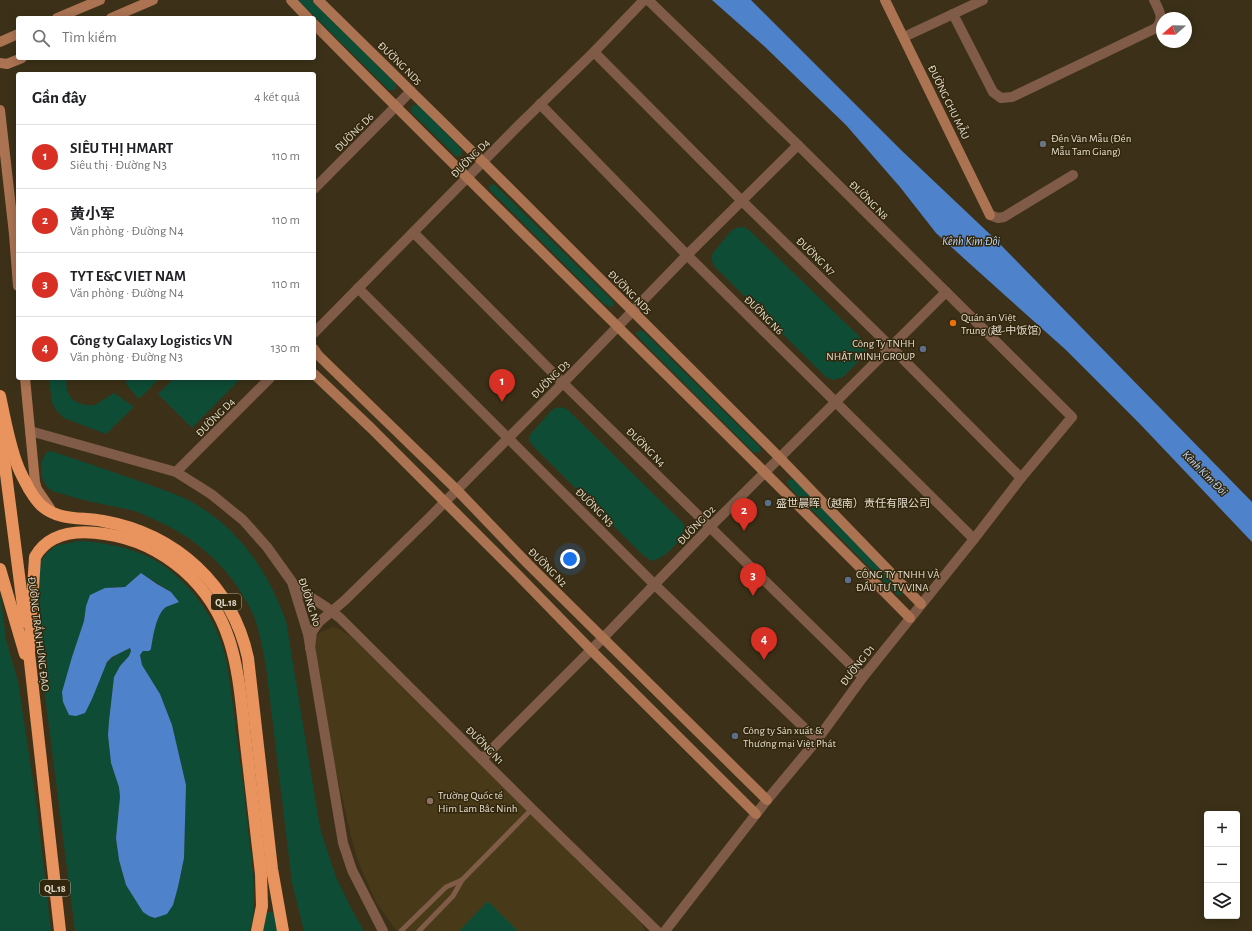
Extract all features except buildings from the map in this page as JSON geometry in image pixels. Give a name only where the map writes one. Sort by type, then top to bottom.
[{"type":"highway","name":"QL.18","points":[[0,396],[19,469],[37,501],[42,506],[54,513],[70,518],[101,520],[155,538],[183,555],[224,598],[240,631],[248,658],[272,869],[283,931]]},
{"type":"highway","name":"ĐƯỜNG TRẦN HƯNG ĐẠO","points":[[0,427],[29,651],[60,931]]},
{"type":"highway","points":[[29,651],[35,557],[41,548],[59,535],[96,533],[139,543],[175,563],[204,591],[218,612],[223,623],[236,665],[261,874],[262,906],[258,931]]},
{"type":"highway","points":[[0,569],[32,680]]},
{"type":"street","points":[[62,16],[100,0]]},
{"type":"street","points":[[116,16],[153,0]]},
{"type":"street","points":[[291,0],[306,16]]},
{"type":"street","name":"ĐƯỜNG ND5","points":[[318,0],[483,162],[779,458],[921,604]]},
{"type":"street","name":"ĐƯỜNG D4","points":[[316,331],[644,0]]},
{"type":"street","name":"ĐƯỜNG N8","points":[[648,0],[798,145],[1072,417]]},
{"type":"street","name":"ĐƯỜNG CHU MẪU","points":[[886,0],[990,215],[998,218],[1004,217],[1073,175]]},
{"type":"street","points":[[904,37],[983,0]]},
{"type":"street","points":[[953,14],[992,92],[1001,98],[1012,97],[1156,28],[1161,20],[1154,0]]},
{"type":"street","points":[[316,26],[396,107],[766,472],[910,618]]},
{"type":"street","points":[[0,42],[16,35]]},
{"type":"street","name":"ĐƯỜNG N7","points":[[594,52],[1021,478]]},
{"type":"street","points":[[0,63],[7,64],[17,60]]},
{"type":"street","name":"ĐƯỜNG D6","points":[[316,187],[411,91]]},
{"type":"street","name":"ĐƯỜNG N6","points":[[540,104],[687,255],[974,539]]},
{"type":"street","points":[[0,110],[16,234]]},
{"type":"street","name":"ĐƯỜNG D3","points":[[310,648],[314,628],[320,620],[362,584],[457,490],[687,255],[798,145]]},
{"type":"street","name":"ĐƯỜNG N4","points":[[414,232],[563,383],[863,677]]},
{"type":"street","name":"ĐƯỜNG N3","points":[[358,288],[655,585],[817,740]]},
{"type":"street","name":"ĐƯỜNG D2","points":[[482,759],[603,638],[710,527],[946,292]]},
{"type":"street","name":"ĐƯỜNG N2","points":[[316,352],[457,490],[528,564],[767,800]]},
{"type":"street","points":[[316,376],[371,428],[756,814]]},
{"type":"street","points":[[26,380],[35,482],[37,489],[54,513]]},
{"type":"street","name":"ĐƯỜNG D4","points":[[176,472],[268,380]]},
{"type":"street","points":[[371,428],[382,417]]},
{"type":"street","name":"ĐƯỜNG D1","points":[[665,931],[767,800],[817,740],[863,677],[1021,478],[1072,417]]},
{"type":"street","name":"ĐƯỜNG N0","points":[[30,431],[176,472],[211,494],[243,520],[268,547],[292,582],[303,616],[310,648],[343,843],[352,870],[383,931]]},
{"type":"street","points":[[518,575],[528,564]]},
{"type":"street","name":"ĐƯỜNG N1","points":[[292,582],[298,589],[332,611],[657,931]]},
{"type":"street","points":[[674,733],[686,720]]},
{"type":"lane","points":[[419,931],[453,896],[462,880],[532,809]]},
{"type":"lane","points":[[401,931],[446,887],[462,880]]},
{"type":"shaded area","name":"Trường Quốc tế Him Lam Bắc Ninh","points":[[333,627],[350,636],[641,923],[645,931],[397,931],[376,902],[358,861],[335,766],[314,643],[316,637],[321,632]]},
{"type":"green space","points":[[298,0],[311,0],[396,84],[396,88],[394,90],[389,90],[316,18],[316,16],[314,16]]},
{"type":"green space","points":[[413,105],[419,105],[462,150],[462,154],[460,156],[456,156],[411,112]]},
{"type":"green space","points":[[494,184],[612,300],[614,303],[613,306],[611,307],[604,304],[490,190],[489,186]]},
{"type":"green space","points":[[743,227],[748,229],[861,338],[866,348],[865,355],[843,377],[833,380],[826,377],[715,267],[711,259],[713,253],[731,231],[736,228]]},
{"type":"green space","points":[[641,330],[759,446],[761,449],[760,452],[755,453],[751,450],[641,340],[636,333]]},
{"type":"green space","points":[[49,380],[67,380],[67,391],[69,395],[77,402],[95,405],[114,393],[134,407],[106,434],[64,418],[52,403]]},
{"type":"green space","points":[[129,380],[158,380],[139,399],[125,383]]},
{"type":"green space","points":[[172,380],[239,380],[192,428],[158,394]]},
{"type":"green space","points":[[562,407],[568,410],[684,524],[685,532],[683,536],[671,550],[652,561],[644,556],[534,447],[529,440],[529,436],[550,412],[555,408]]},
{"type":"green space","points":[[51,451],[150,485],[192,502],[227,527],[252,555],[262,570],[286,621],[320,828],[336,877],[364,931],[304,931],[292,883],[266,666],[256,622],[242,593],[232,579],[210,555],[197,544],[169,526],[134,511],[82,500],[51,490],[44,482],[41,466],[44,456],[47,452]]},
{"type":"green space","points":[[790,479],[794,480],[833,518],[903,592],[901,595],[897,595],[792,490],[787,483]]},
{"type":"green space","points":[[79,541],[96,542],[147,556],[160,563],[185,584],[196,596],[213,623],[220,638],[227,666],[244,790],[254,892],[250,931],[75,931],[43,680],[38,627],[37,583],[39,563],[55,546]],"holes":[[[141,573],[171,592],[179,602],[166,607],[163,610],[157,620],[151,649],[143,650],[140,654],[142,665],[160,694],[172,725],[186,785],[184,858],[178,887],[173,905],[167,913],[155,918],[126,885],[119,860],[116,838],[120,797],[119,787],[111,763],[108,735],[109,721],[114,677],[120,666],[129,656],[131,651],[130,648],[114,656],[108,662],[69,715],[63,702],[72,657],[84,621],[86,606],[113,587],[125,587]]]},
{"type":"green space","points":[[0,593],[6,639],[18,682],[36,801],[51,931],[0,931]]},
{"type":"green space","points":[[488,901],[518,931],[459,931]]},
{"type":"green space","points":[[274,912],[277,931],[263,931],[266,913]]},
{"type":"water","name":"Kênh Kim Đôi","points":[[712,0],[751,0],[901,150],[995,239],[1252,502],[1252,542],[1139,423],[1066,350],[936,233],[900,187],[846,125],[764,46]]},
{"type":"water","points":[[141,573],[171,592],[179,602],[166,607],[163,610],[157,620],[151,649],[149,651],[143,651],[140,655],[142,665],[160,694],[172,725],[186,785],[184,858],[178,887],[173,905],[167,914],[155,918],[143,912],[126,885],[119,860],[116,838],[120,797],[119,787],[111,763],[108,735],[109,721],[114,677],[120,666],[129,656],[131,651],[130,648],[112,657],[107,662],[85,713],[76,716],[69,715],[63,702],[62,692],[84,621],[86,606],[90,595],[105,588],[125,587]]},
{"type":"place","name":"Đền Vân Mẫu (Đền Mẫu Tam Giang)","points":[[1043,144]]},
{"type":"place","name":"Quán ăn Việt Trung (越-中饭馆)","points":[[953,323]]},
{"type":"place","name":"Công Ty TNHH NHẬT MINH GROUP","points":[[923,349]]},
{"type":"place","name":"SIÊU THỊ HMART","points":[[502,402]]},
{"type":"place","name":"盛世晨晖（越南）责任有限公司","points":[[768,503]]},
{"type":"place","name":"黄小军","points":[[744,531]]},
{"type":"place","name":"CÔNG TY TNHH VÀ ĐẦU TƯ TV VINA","points":[[848,580]]},
{"type":"place","name":"TYT E&C VIET NAM","points":[[753,596]]},
{"type":"place","name":"Công ty Galaxy Logistics VN","points":[[764,660]]},
{"type":"place","name":"Công ty Sản xuất & Thương mại Việt Phát","points":[[735,736]]},
{"type":"place","name":"Trường Quốc tế Him Lam Bắc Ninh","points":[[430,801]]}]
